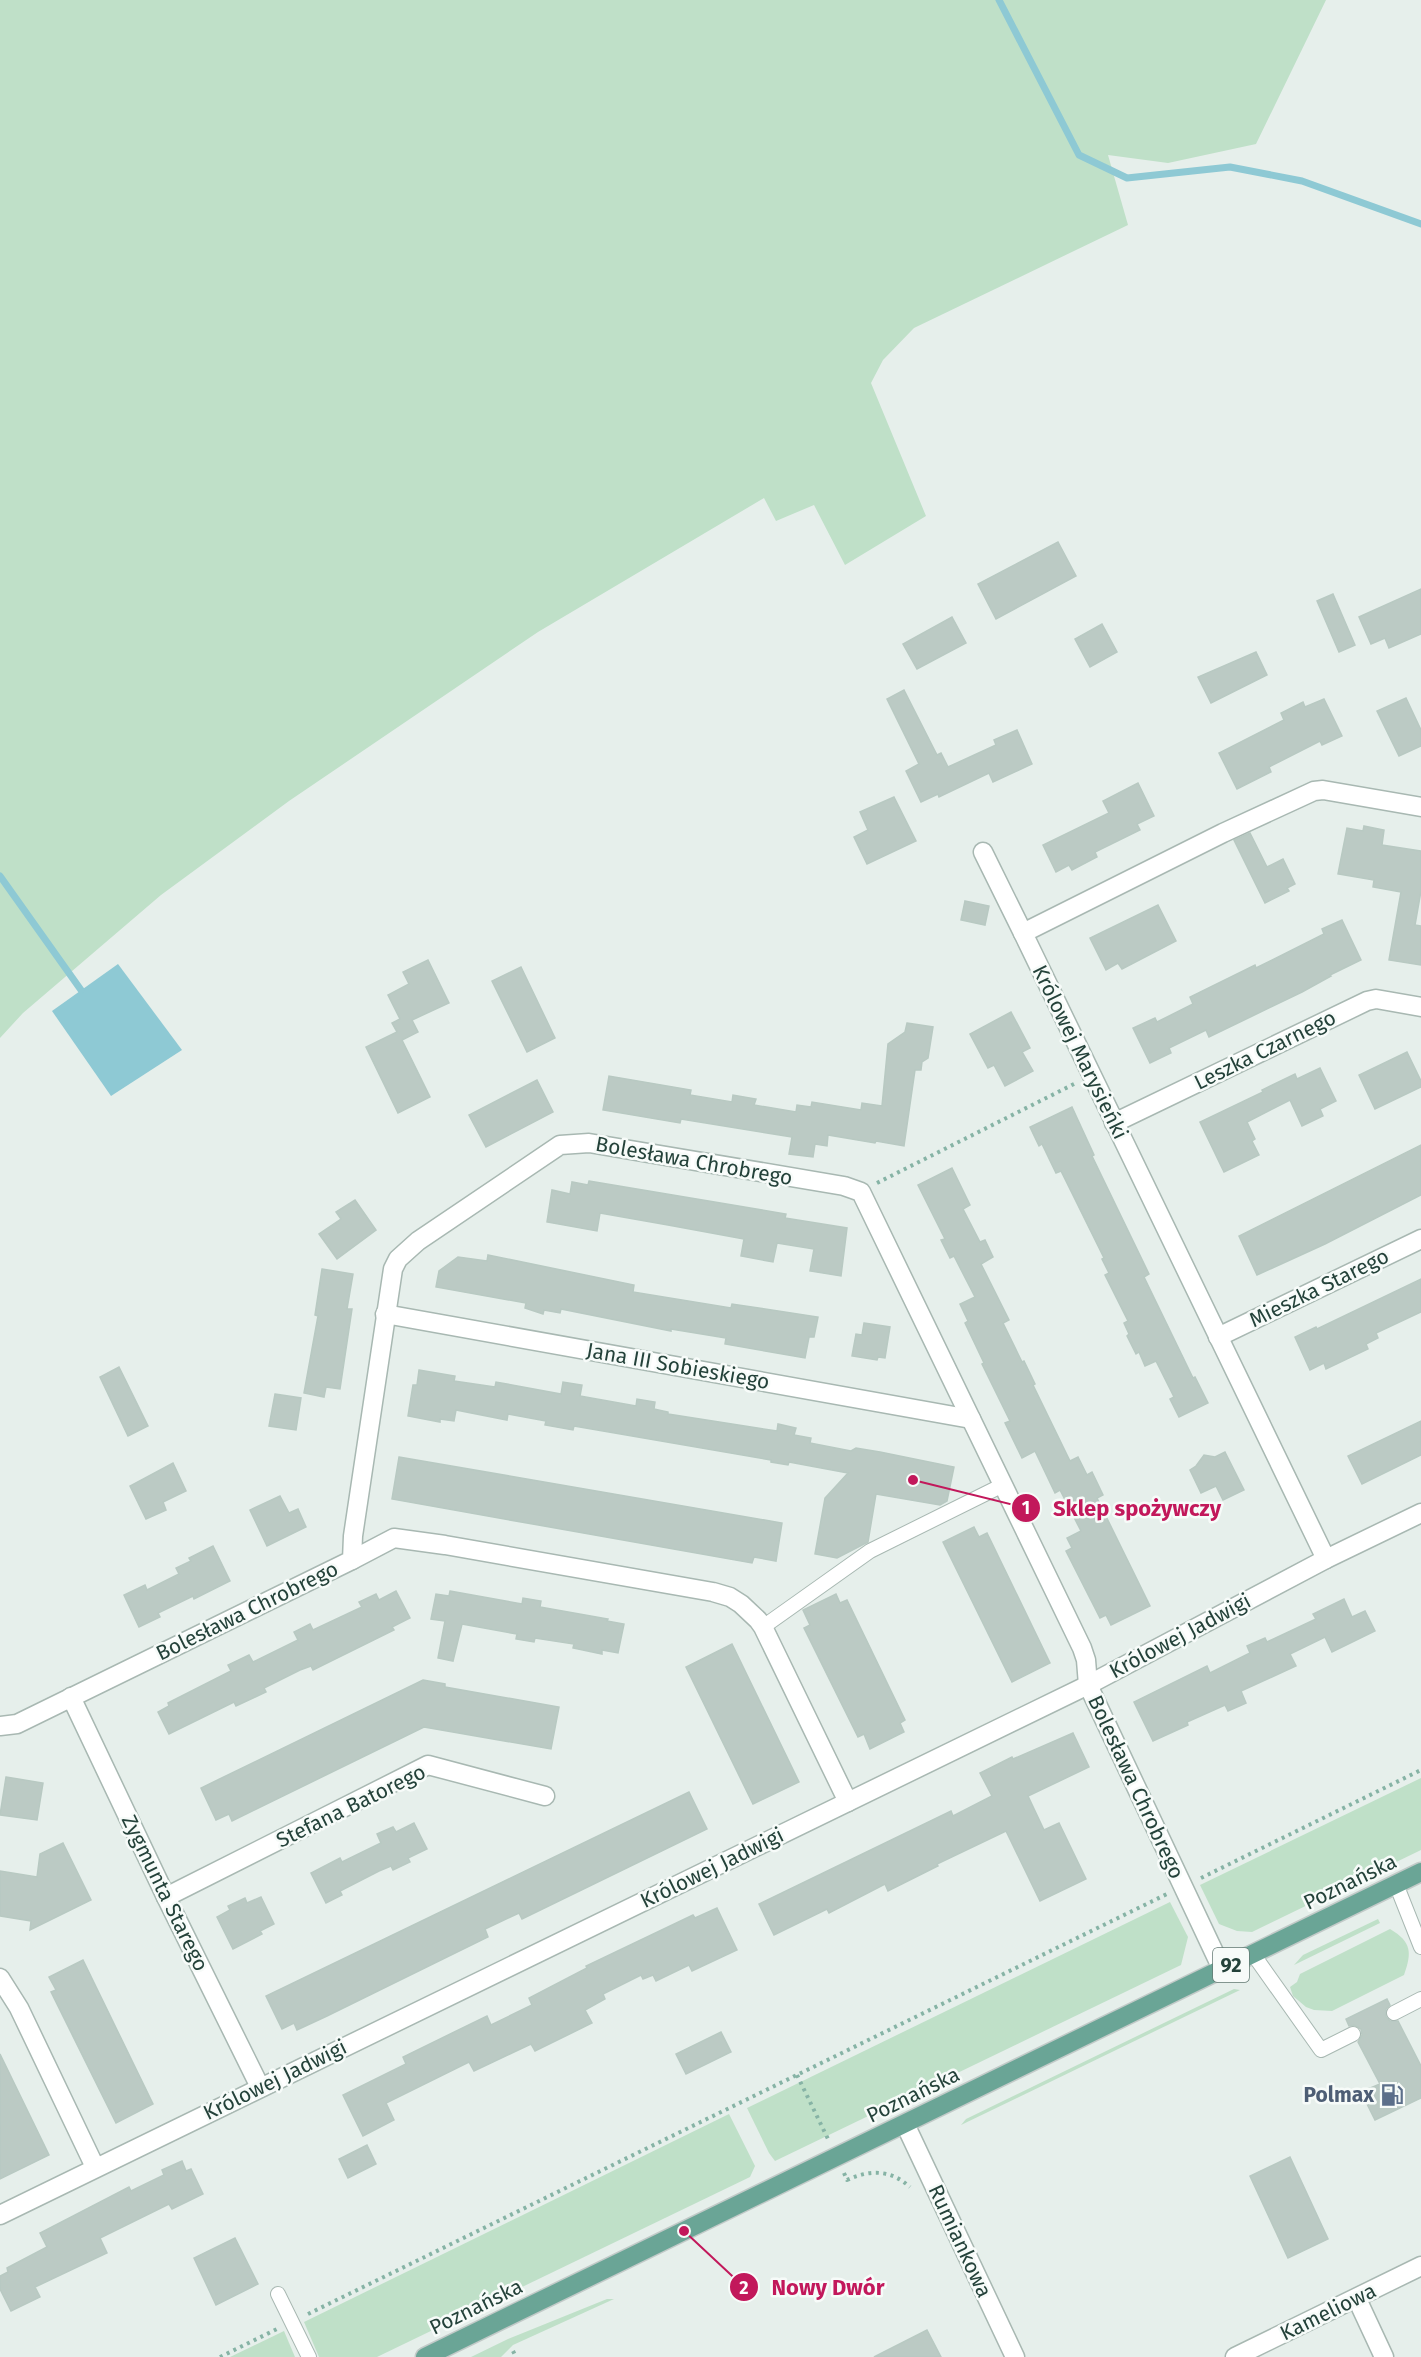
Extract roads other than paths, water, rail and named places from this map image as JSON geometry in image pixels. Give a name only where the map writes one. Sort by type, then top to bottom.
[{"type":"main road","name":"Poznańska","points":[[425,2357],[1421,1872]]},
{"type":"street","points":[[1023,933],[1223,833],[1314,791],[1323,790],[1421,807]]},
{"type":"street","name":"Królowej Marysieńki","points":[[983,852],[1326,1559]]},
{"type":"street","name":"Leszka Czarnego","points":[[1114,1124],[1367,1001],[1376,999],[1421,1008]]},
{"type":"street","name":"Bolesława Chrobrego","points":[[0,1726],[16,1724],[352,1560],[353,1536],[385,1314],[393,1269],[398,1259],[407,1250],[560,1145],[589,1143],[844,1186],[861,1192],[1004,1485],[1082,1648],[1086,1660],[1088,1685],[1222,1969]]},
{"type":"street","name":"Mieszka Starego","points":[[1218,1337],[1421,1239]]},
{"type":"street","name":"Jana III Sobieskiego","points":[[385,1314],[971,1419]]},
{"type":"street","name":"Królowej Jadwigi","points":[[0,2215],[1088,1685],[1326,1559],[1421,1513]]},
{"type":"street","points":[[352,1560],[394,1538],[713,1592],[730,1597],[741,1604],[763,1627],[848,1803]]},
{"type":"street","name":"Zygmunta Starego","points":[[71,1697],[166,1898],[261,2087]]},
{"type":"street","name":"Stefana Batorego","points":[[166,1898],[428,1765],[545,1796]]},
{"type":"street","points":[[0,1978],[19,2008],[95,2167]]},
{"type":"street","name":"Rumiankowa","points":[[905,2124],[1015,2357]]},
{"type":"street","name":"Kameliowa","points":[[1235,2357],[1421,2266]]},
{"type":"street","points":[[1357,2299],[1384,2357]]},
{"type":"lane","points":[[763,1627],[870,1551],[1004,1485]]},
{"type":"lane","points":[[1396,1884],[1421,1947]]},
{"type":"lane","points":[[1253,1954],[1321,2050],[1353,2034]]},
{"type":"lane","points":[[1394,2013],[1421,1999]]},
{"type":"lane","points":[[278,2294],[309,2357]]},
{"type":"water","points":[[118,964],[182,1050],[111,1096],[52,1011]]},
{"type":"waterway","points":[[999,0],[1079,155],[1127,178],[1230,167],[1302,181],[1421,224]]},
{"type":"waterway","points":[[0,876],[81,990]]},
{"type":"place","name":"Sklep spożywczy","points":[[913,1480]]},
{"type":"place","name":"Polmax","points":[[1392,2095]]},
{"type":"place","name":"Nowy Dwór","points":[[684,2231]]}]
